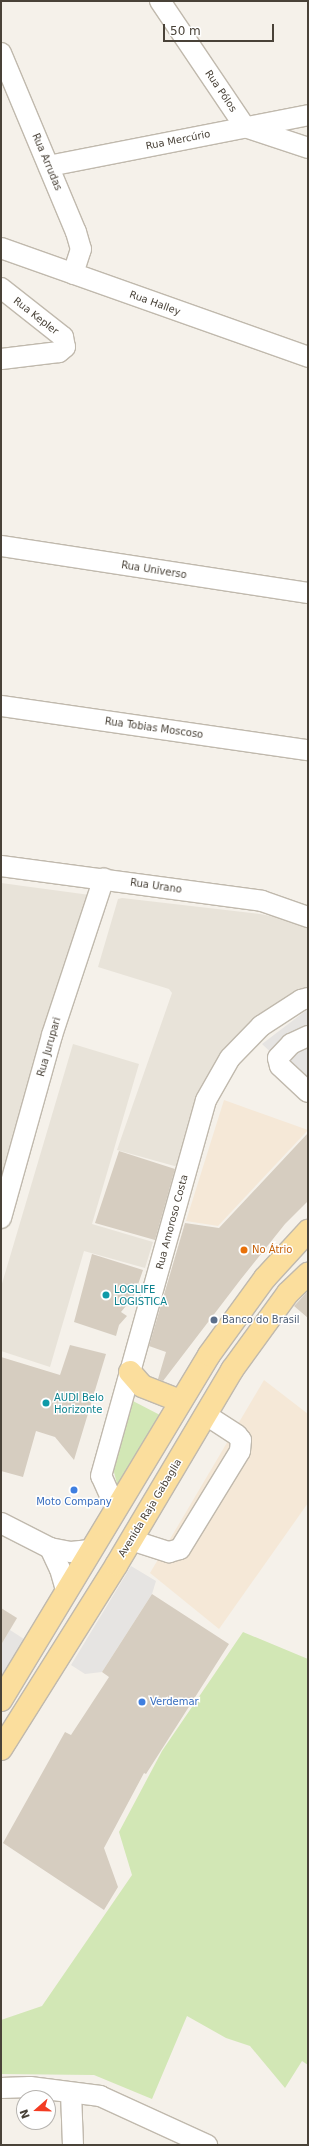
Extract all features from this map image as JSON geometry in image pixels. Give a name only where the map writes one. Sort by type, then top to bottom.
[{"type":"main road","points":[[1,1700],[90,1550],[209,1355],[261,1284],[308,1231]]},
{"type":"main road","name":"Avenida Raja Gabaglia","points":[[1,1749],[131,1540],[232,1370],[288,1293],[308,1274]]},
{"type":"main road","points":[[130,1372],[142,1386],[180,1401]]},
{"type":"street","name":"Rua Pólos","points":[[160,1],[245,127]]},
{"type":"street","name":"Rua Arrudas","points":[[1,53],[76,232],[81,249],[73,274]]},
{"type":"street","name":"Rua Mercúrio","points":[[49,166],[308,115]]},
{"type":"street","points":[[245,127],[308,148]]},
{"type":"street","name":"Rua Halley","points":[[1,248],[308,357]]},
{"type":"street","name":"Rua Kepler","points":[[1,288],[63,337],[65,347],[59,352],[1,359]]},
{"type":"street","name":"Rua Universo","points":[[1,546],[305,595]]},
{"type":"street","name":"Rua Tobias Moscoso","points":[[1,706],[308,750]]},
{"type":"street","name":"Rua Urano","points":[[1,866],[104,878],[262,901],[308,917]]},
{"type":"street","name":"Rua Jurupari","points":[[1,1218],[52,1035],[104,878]]},
{"type":"street","name":"Rua Amoroso Costa","points":[[116,1509],[101,1476],[206,1100],[230,1058],[261,1026],[301,1000],[308,998]]},
{"type":"street","points":[[308,1036],[291,1044],[278,1058],[280,1066],[308,1092]]},
{"type":"street","points":[[131,1540],[169,1552],[180,1549],[240,1451],[241,1440],[237,1435],[206,1415]]},
{"type":"street","points":[[1,1523],[50,1548],[70,1552],[90,1550]]},
{"type":"street","points":[[50,1548],[60,1569],[66,1590]]},
{"type":"street","points":[[1,2088],[30,2088],[100,2096],[207,2145]]},
{"type":"street","points":[[71,2093],[73,2145]]},
{"type":"shaded area","points":[[1,883],[90,895],[1,1183]]},
{"type":"shaded area","points":[[122,898],[260,914],[286,919],[308,928],[308,993],[254,1019],[178,1167],[117,1150],[172,993],[169,989],[98,967],[118,899]]},
{"type":"shaded area","points":[[308,1009],[308,1087],[262,1044]]},
{"type":"shaded area","points":[[73,1044],[139,1064],[92,1224],[153,1242],[145,1268],[84,1251],[50,1367],[1,1351],[1,1287]]},
{"type":"shaded area","points":[[224,1100],[308,1130],[218,1226],[186,1221]]},
{"type":"shaded area","points":[[264,1380],[308,1414],[308,1503],[219,1629],[150,1573]]},
{"type":"shaded area","points":[[131,1566],[156,1581],[152,1594],[102,1672],[85,1674],[71,1665]]},
{"type":"shaded area","points":[[10,1630],[27,1641],[1,1685],[1,1645]]},
{"type":"green space","points":[[131,1400],[160,1415],[118,1488],[112,1464]]},
{"type":"green space","points":[[243,1632],[308,1659],[308,2065],[302,2061],[285,2088],[250,2046],[226,2038],[187,2016],[152,2099],[94,2075],[1,2074],[1,2020],[42,2006],[132,1875],[119,1832],[162,1751]]},
{"type":"building","points":[[308,1133],[308,1201],[285,1224],[163,1381],[158,1379],[166,1352],[149,1346],[185,1223],[219,1228]]},
{"type":"building","points":[[119,1151],[175,1169],[155,1240],[95,1223]]},
{"type":"building","name":"LOGLIFE LOGISTICA","points":[[92,1254],[143,1270],[134,1296],[121,1312],[127,1316],[119,1325],[116,1336],[74,1322]]},
{"type":"building","points":[[308,1291],[308,1318],[294,1306]]},
{"type":"building","name":"AUDI Belo Horizonte","points":[[70,1345],[106,1354],[74,1460],[55,1437],[36,1431],[23,1477],[1,1471],[1,1357],[60,1375]]},
{"type":"building","points":[[152,1594],[229,1644],[146,1774],[144,1773],[104,1848],[118,1887],[104,1910],[3,1843],[65,1732],[71,1735],[109,1677],[102,1672]]},
{"type":"building","points":[[1,1608],[17,1618],[1,1645]]},
{"type":"place","name":"No Átrio","points":[[244,1250]]},
{"type":"place","name":"LOGLIFE LOGISTICA","points":[[106,1295]]},
{"type":"place","name":"Banco do Brasil","points":[[214,1320]]},
{"type":"place","name":"AUDI Belo Horizonte","points":[[46,1403]]},
{"type":"place","name":"Moto Company","points":[[74,1490]]},
{"type":"place","name":"Verdemar","points":[[142,1702]]}]
